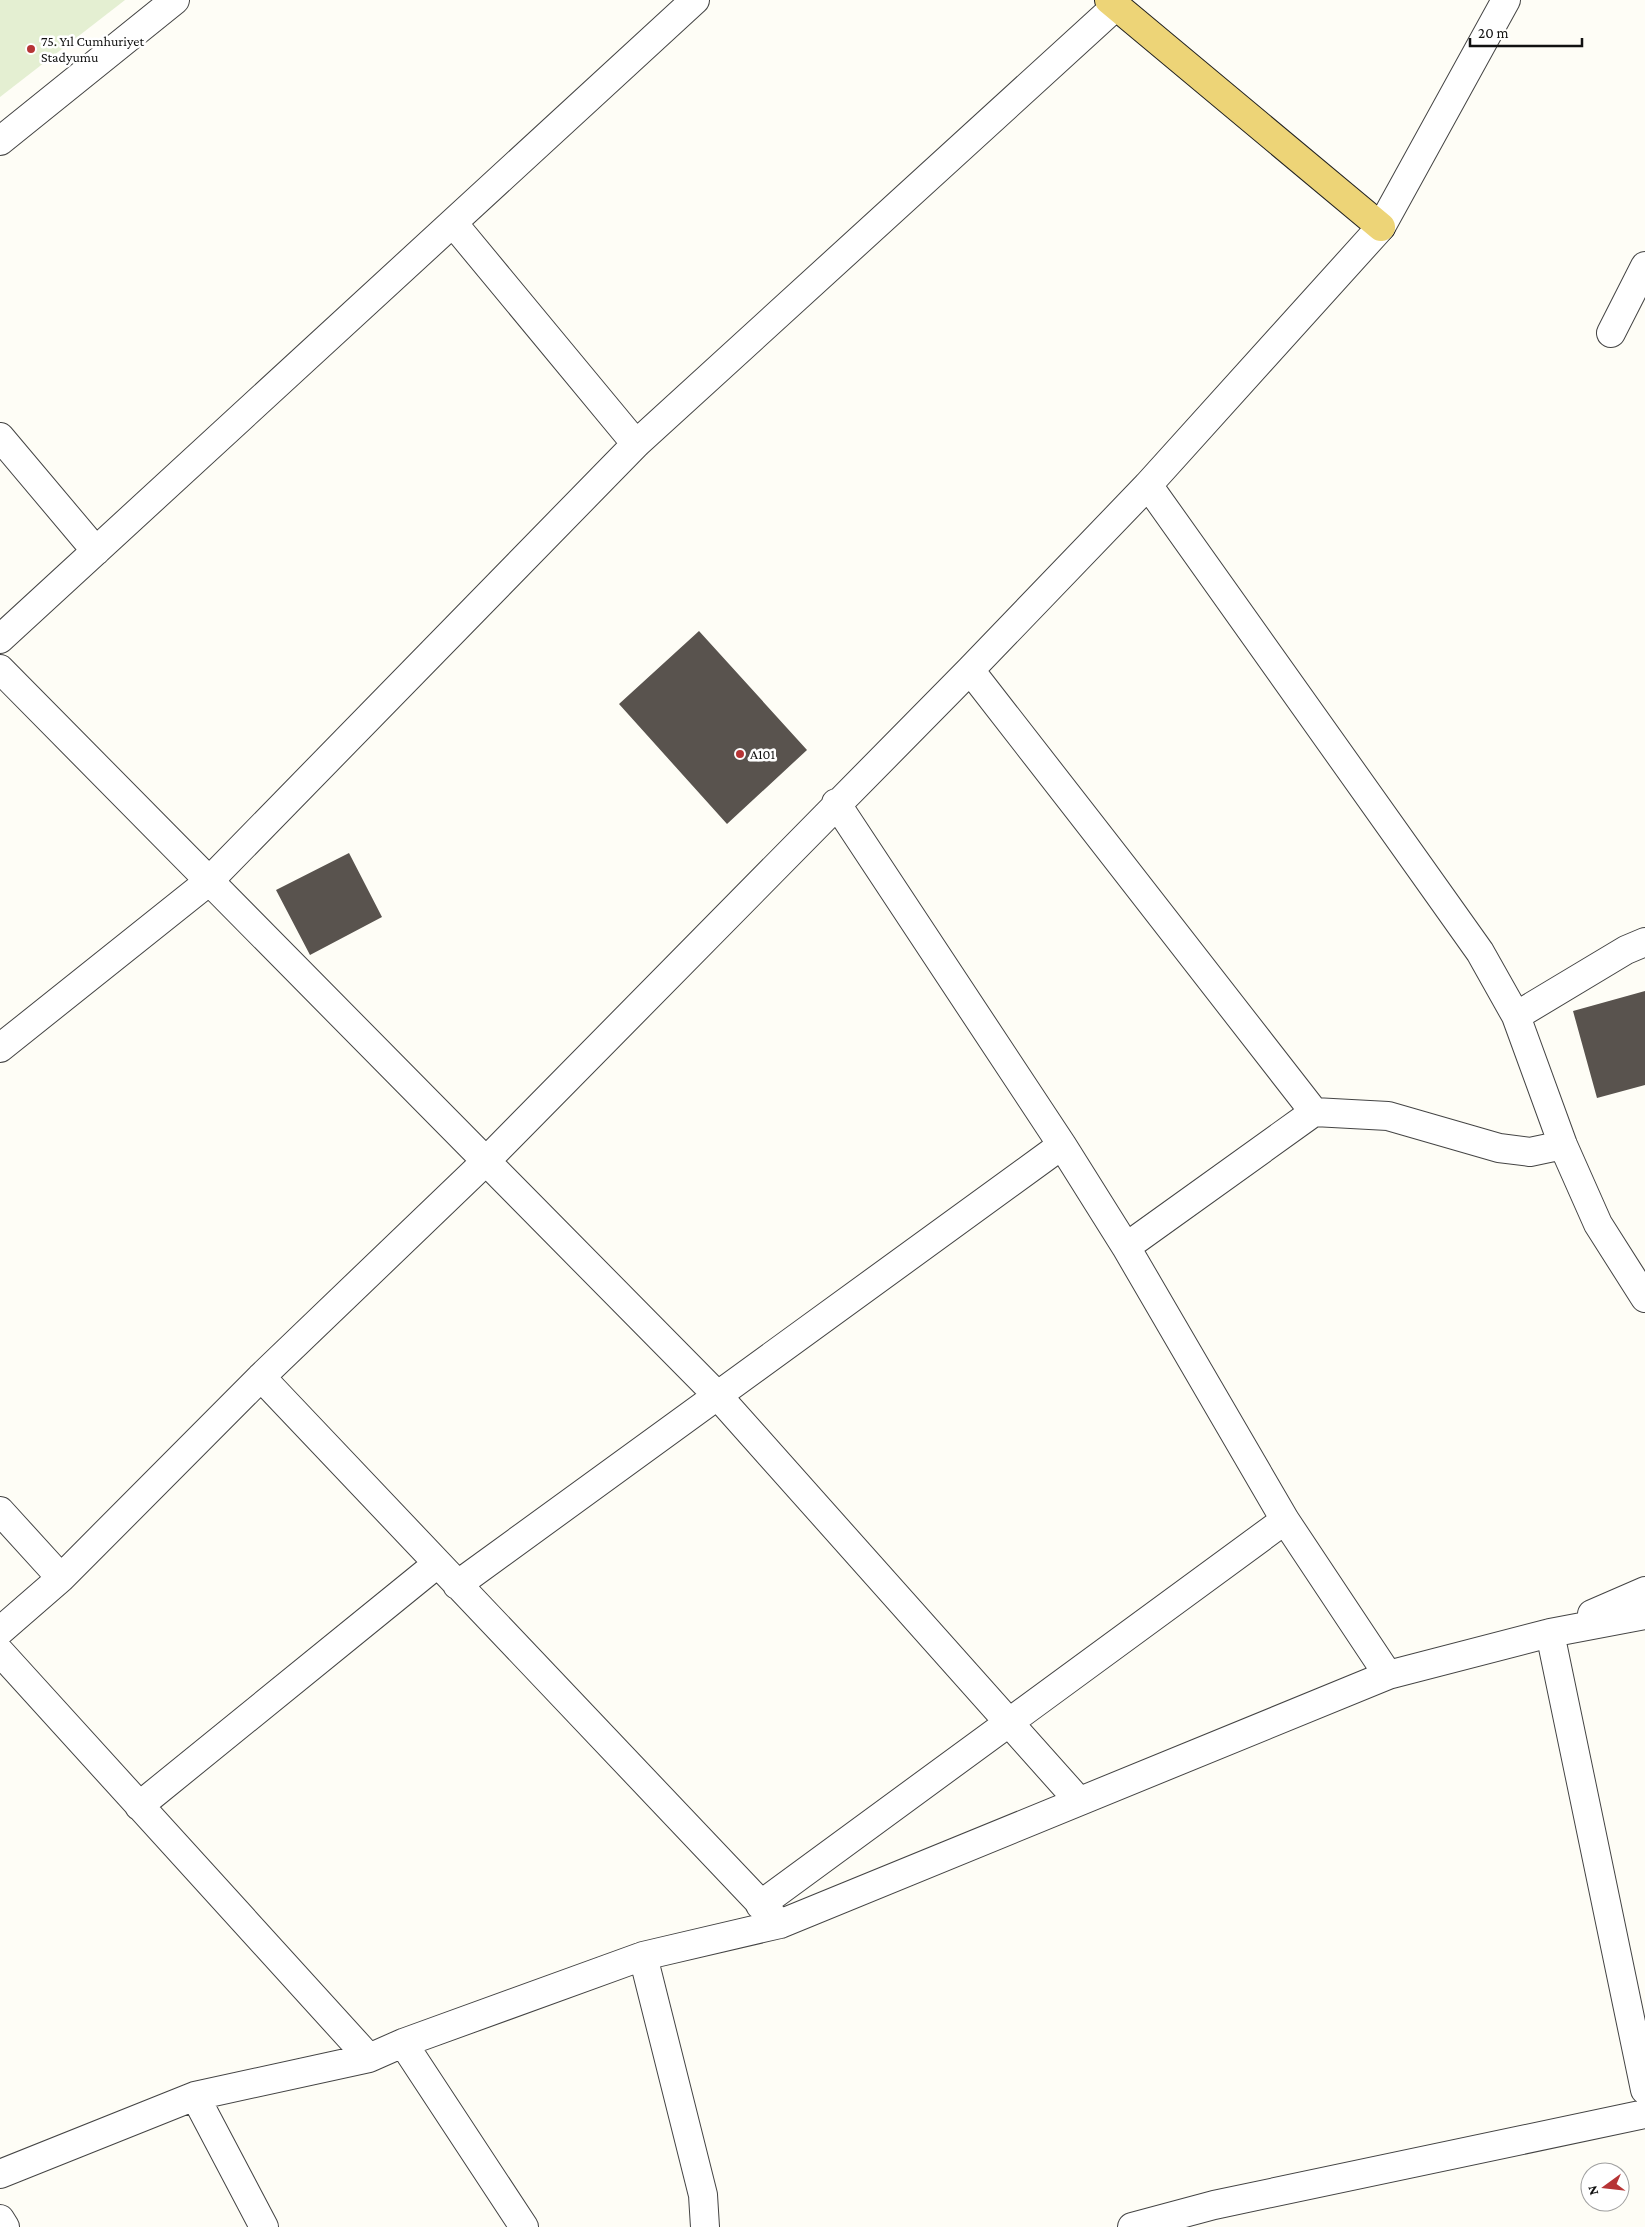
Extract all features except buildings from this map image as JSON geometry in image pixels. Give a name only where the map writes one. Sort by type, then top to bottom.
[{"type":"main road","points":[[1112,3],[1381,227]]},
{"type":"street","points":[[0,141],[175,0]]},
{"type":"street","points":[[0,639],[695,0]]},
{"type":"street","points":[[0,1631],[61,1578],[261,1377],[485,1162],[836,803],[970,670],[1148,485],[1381,227],[1506,0]]},
{"type":"street","points":[[0,1048],[208,882],[636,444],[1112,3]]},
{"type":"street","points":[[452,222],[636,444]]},
{"type":"street","points":[[1610,333],[1645,266]]},
{"type":"street","points":[[0,437],[96,551]]},
{"type":"street","points":[[1148,485],[1480,952],[1516,1016],[1563,1145],[1598,1224],[1645,1297]]},
{"type":"street","points":[[0,670],[718,1396],[1078,1800]]},
{"type":"street","points":[[970,670],[1314,1112]]},
{"type":"street","points":[[836,803],[1062,1144],[1126,1247],[1285,1520],[1388,1675]]},
{"type":"street","points":[[1516,1016],[1626,950],[1645,942]]},
{"type":"street","points":[[1126,1247],[1314,1112],[1388,1116],[1506,1149],[1530,1152],[1563,1145]]},
{"type":"street","points":[[457,1585],[1062,1144]]},
{"type":"street","points":[[261,1377],[780,1924]]},
{"type":"street","points":[[0,1511],[61,1578]]},
{"type":"street","points":[[760,1905],[1285,1520]]},
{"type":"street","points":[[139,1806],[437,1564]]},
{"type":"street","points":[[1550,1633],[1645,1591]]},
{"type":"street","points":[[0,2174],[195,2096],[369,2058],[403,2043],[643,1956],[780,1924],[1078,1800],[1388,1675],[1550,1633],[1645,1615]]},
{"type":"street","points":[[1550,1633],[1645,2090]]},
{"type":"street","points":[[0,1652],[369,2058]]},
{"type":"street","points":[[643,1956],[702,2195],[706,2227]]},
{"type":"street","points":[[403,2043],[524,2227]]},
{"type":"street","points":[[195,2096],[264,2227]]},
{"type":"street","points":[[1132,2227],[1214,2216],[1645,2114]]},
{"type":"street","points":[[0,2219],[5,2227]]},
{"type":"green space","name":"75. Yıl Cumhuriyet Stadyumu","points":[[0,0],[125,0],[0,97]]},
{"type":"place","name":"75. Yıl Cumhuriyet Stadyumu","points":[[31,49]]},
{"type":"place","name":"A101","points":[[740,754]]}]
